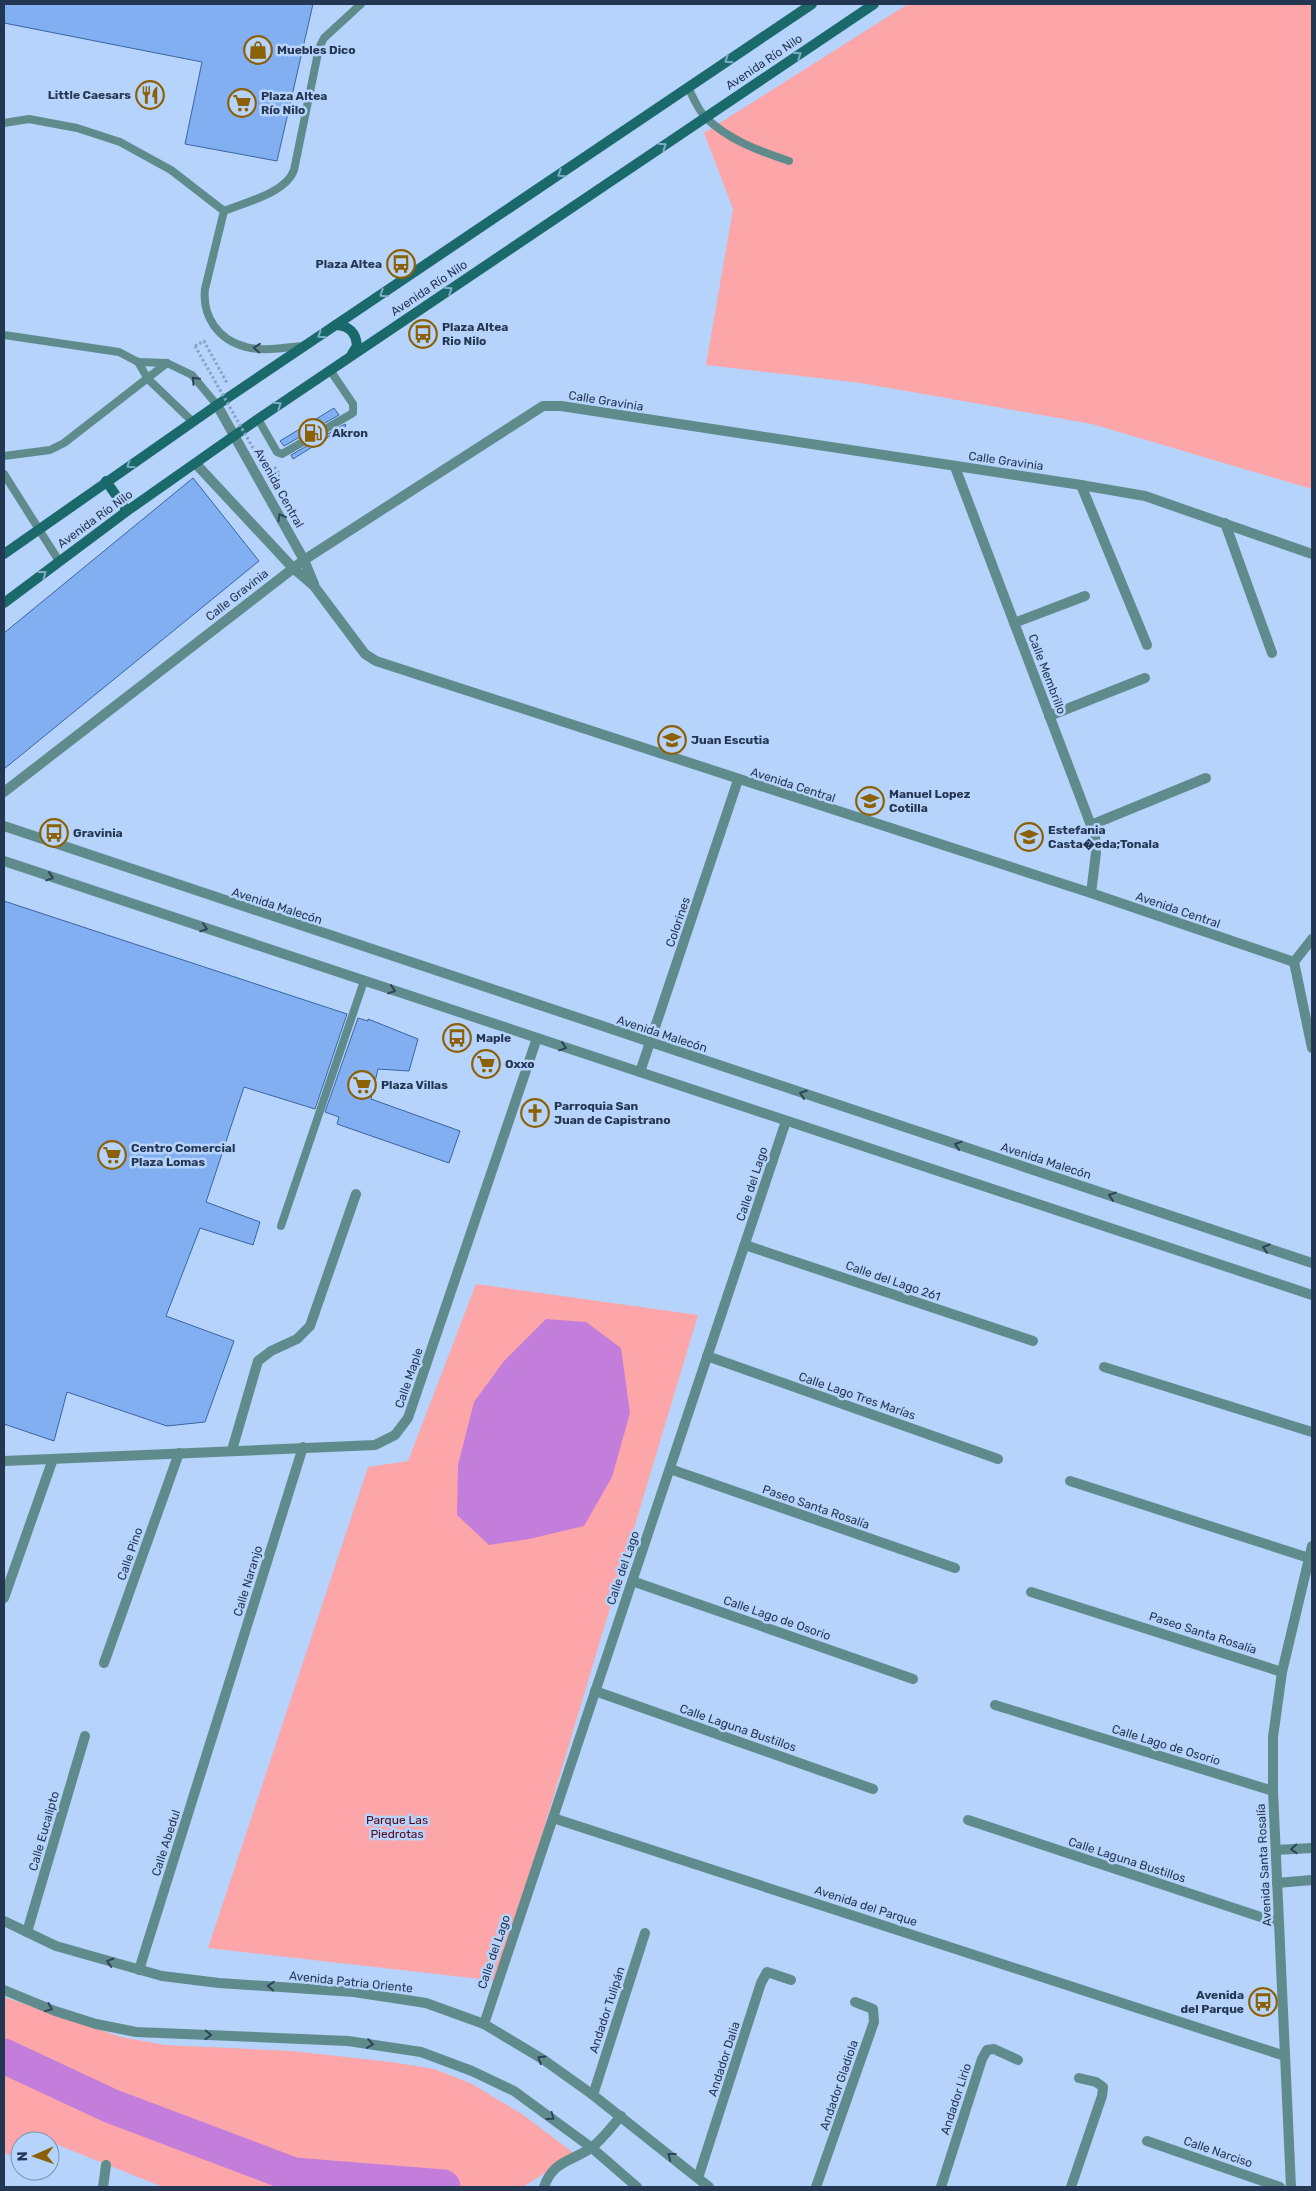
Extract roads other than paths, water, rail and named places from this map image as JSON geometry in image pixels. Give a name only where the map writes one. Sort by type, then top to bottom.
[{"type":"main road","name":"Avenida Río Nilo","points":[[4,554],[38,528],[217,405],[812,4]]},
{"type":"main road","name":"Avenida Río Nilo","points":[[4,603],[127,511],[196,464],[258,418],[874,4]]},
{"type":"main road","points":[[336,325],[350,328],[354,333],[357,346],[350,356]]},
{"type":"main road","points":[[106,481],[127,511]]},
{"type":"street","name":"Avenida Central","points":[[217,405],[304,560],[314,586]]},
{"type":"street","name":"Calle Gravinia","points":[[4,792],[304,560],[543,406],[561,406],[1145,496],[1312,554]]},
{"type":"street","name":"Avenida Central","points":[[196,464],[293,568],[314,586],[365,654],[376,661],[1091,893],[1294,962]]},
{"type":"street","name":"Calle Membrillo","points":[[955,467],[1095,836],[1096,852],[1091,893]]},
{"type":"street","points":[[1081,485],[1147,645]]},
{"type":"street","points":[[1225,523],[1272,653]]},
{"type":"street","points":[[1014,624],[1085,596]]},
{"type":"street","points":[[1049,716],[1145,678]]},
{"type":"street","points":[[1091,825],[1206,778]]},
{"type":"street","name":"Colorines","points":[[640,1072],[738,780]]},
{"type":"street","name":"Avenida Malecón","points":[[4,826],[1312,1263]]},
{"type":"street","points":[[4,861],[1312,1295]]},
{"type":"street","points":[[1312,939],[1294,962],[1312,1048]]},
{"type":"street","name":"Calle Maple","points":[[4,1461],[375,1445],[395,1435],[408,1418],[537,1038]]},
{"type":"street","name":"Calle del Lago","points":[[484,2024],[786,1121]]},
{"type":"street","points":[[232,1450],[258,1362],[271,1350],[297,1340],[310,1326],[356,1194]]},
{"type":"street","name":"Calle del Lago 261","points":[[745,1245],[1033,1342]]},
{"type":"street","name":"Calle Lago Tres Marías","points":[[707,1356],[998,1459]]},
{"type":"street","points":[[1104,1367],[1312,1432]]},
{"type":"street","name":"Calle Naranjo","points":[[217,1723],[303,1447]]},
{"type":"street","name":"Calle Pino","points":[[104,1664],[179,1453]]},
{"type":"street","points":[[4,1598],[53,1459]]},
{"type":"street","name":"Paseo Santa Rosalía","points":[[670,1469],[955,1568]]},
{"type":"street","points":[[1070,1481],[1309,1558]]},
{"type":"street","name":"Avenida Santa Rosalía","points":[[1291,2187],[1273,1791],[1273,1737],[1282,1672],[1312,1546]]},
{"type":"street","name":"Calle Lago de Osorio","points":[[632,1581],[913,1679]]},
{"type":"street","name":"Paseo Santa Rosalía","points":[[1031,1592],[1282,1672]]},
{"type":"street","name":"Calle Laguna Bustillos","points":[[595,1691],[873,1788]]},
{"type":"street","name":"Calle Lago de Osorio","points":[[995,1705],[1273,1791]]},
{"type":"street","name":"Calle Abedul","points":[[139,1970],[217,1723]]},
{"type":"street","name":"Calle Eucalipto","points":[[26,1932],[85,1736]]},
{"type":"street","name":"Avenida del Parque","points":[[553,1818],[1285,2056]]},
{"type":"street","name":"Calle Laguna Bustillos","points":[[968,1820],[1279,1923]]},
{"type":"street","points":[[1276,1850],[1312,1848]]},
{"type":"street","points":[[1278,1883],[1312,1880]]},
{"type":"street","name":"Avenida Patria Oriente","points":[[4,1921],[56,1946],[162,1976],[209,1982],[354,1992],[426,2003],[484,2024],[544,2060],[593,2095],[709,2187]]},
{"type":"street","name":"Andador Tulipán","points":[[593,2095],[645,1933]]},
{"type":"street","name":"Andador Dalia","points":[[698,2178],[761,1983],[767,1972],[791,1980]]},
{"type":"street","points":[[4,1990],[55,2011],[96,2024],[136,2032],[348,2041],[421,2052],[472,2070],[514,2091],[592,2148],[637,2187]]},
{"type":"street","name":"Andador Gladiola","points":[[816,2187],[874,2022],[874,2009],[855,2002]]},
{"type":"street","name":"Andador Lirio","points":[[941,2187],[982,2059],[987,2050],[994,2050],[1018,2060]]},
{"type":"street","points":[[1071,2187],[1102,2096],[1103,2087],[1096,2082],[1079,2078]]},
{"type":"street","points":[[544,2187],[547,2178],[556,2166],[592,2148],[621,2116]]},
{"type":"street","name":"Calle Narciso","points":[[1147,2141],[1280,2187]]},
{"type":"street","points":[[103,2187],[106,2165]]},
{"type":"lane","points":[[224,210],[278,189],[289,180],[294,170],[319,48],[324,38],[361,4]]},
{"type":"lane","points":[[688,87],[705,117],[729,136],[755,150],[789,161]]},
{"type":"lane","points":[[4,123],[29,119],[77,128],[120,142],[171,170],[224,210]]},
{"type":"lane","points":[[224,210],[205,289],[204,299],[210,322],[228,339],[246,348],[261,349],[306,345]]},
{"type":"lane","points":[[4,336],[119,352],[138,362],[167,363],[192,375],[217,405]]},
{"type":"lane","points":[[138,362],[148,379],[193,422]]},
{"type":"lane","points":[[4,456],[50,450],[64,443],[167,363]]},
{"type":"lane","points":[[258,418],[277,452],[280,454],[353,413],[353,404],[330,370]]},
{"type":"lane","points":[[4,474],[59,561]]},
{"type":"lane","points":[[281,1226],[364,981]]},
{"type":"waterway","points":[[4,2056],[111,2106],[294,2175],[443,2187]]},
{"type":"place","name":"Muebles Dico","points":[[258,50]]},
{"type":"place","name":"Little Caesars","points":[[150,95]]},
{"type":"place","name":"Plaza Altea Río Nilo","points":[[242,103]]},
{"type":"place","name":"Plaza Altea","points":[[401,264]]},
{"type":"place","name":"Plaza Altea Rio Nilo","points":[[423,334]]},
{"type":"place","name":"Akron","points":[[313,433]]},
{"type":"place","name":"Juan Escutia","points":[[672,740]]},
{"type":"place","name":"Manuel Lopez Cotilla","points":[[870,801]]},
{"type":"place","name":"Gravinia","points":[[54,833]]},
{"type":"place","name":"Estefania Casta�eda;Tonala","points":[[1029,837]]},
{"type":"place","name":"Maple","points":[[457,1038]]},
{"type":"place","name":"Oxxo","points":[[486,1064]]},
{"type":"place","name":"Plaza Villas","points":[[362,1085]]},
{"type":"place","name":"Parroquia San Juan de Capistrano","points":[[535,1113]]},
{"type":"place","name":"Centro Comercial Plaza Lomas","points":[[112,1155]]},
{"type":"place","name":"Avenida del Parque","points":[[1263,2002]]},
{"type":"park label","name":"Parque Las Piedrotas","points":[[397,1827]]}]
